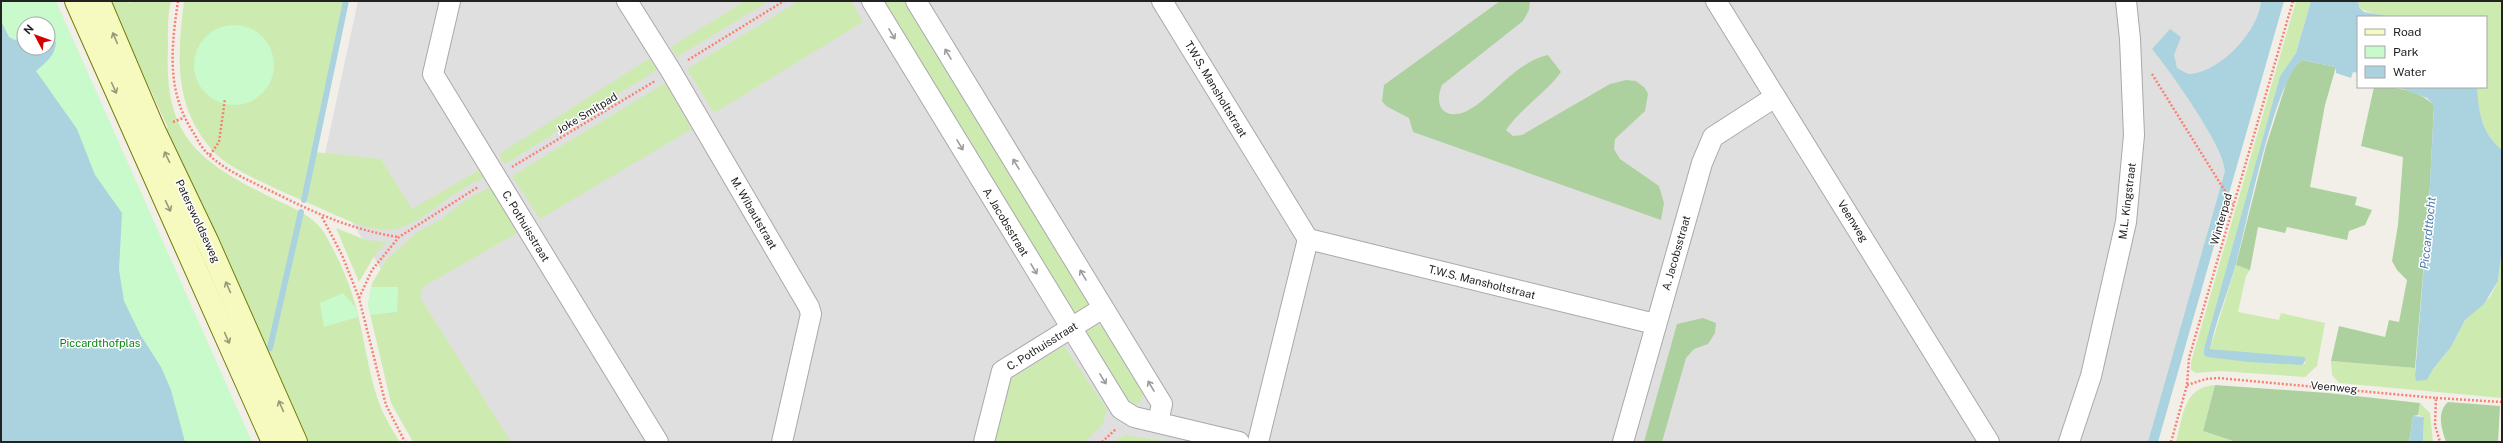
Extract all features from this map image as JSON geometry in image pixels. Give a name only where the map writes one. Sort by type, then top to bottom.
[{"type":"main road","name":"Paterswoldseweg","points":[[76,1],[273,442]]},
{"type":"main road","name":"Paterswoldseweg","points":[[99,1],[154,130],[208,243],[296,442]]},
{"type":"street","name":"C. Pothuisstraat","points":[[450,1],[433,74],[658,442]]},
{"type":"street","name":"M. Wibautstraat","points":[[627,1],[671,71],[809,307],[811,314],[782,442]]},
{"type":"street","name":"A. Jacobsstraat","points":[[872,1],[1121,409],[1134,417],[1239,442]]},
{"type":"street","points":[[916,1],[1162,404],[1158,422]]},
{"type":"street","name":"T.W.S. Mansholtstraat","points":[[1162,1],[1308,239],[1655,324]]},
{"type":"street","name":"Veenweg","points":[[1716,1],[1989,442]]},
{"type":"street","name":"M.L. Kingstraat","points":[[2069,442],[2091,376],[2126,222],[2134,134],[2130,40],[2126,1]]},
{"type":"street","name":"A. Jacobsstraat","points":[[1623,442],[1655,324],[1702,163],[1713,137],[1775,97]]},
{"type":"street","points":[[1258,442],[1308,239]]},
{"type":"street","name":"C. Pothuisstraat","points":[[984,442],[1002,371],[1103,308]]},
{"type":"path","points":[[178,1],[174,32],[173,83],[183,118],[210,155],[235,174],[322,216],[366,232],[399,237]]},
{"type":"path","name":"Joke Smitpad","points":[[399,237],[435,216],[466,193],[496,177],[784,1]]},
{"type":"path","name":"Winterpad","points":[[2171,442],[2187,385],[2189,358],[2293,1]]},
{"type":"path","points":[[2152,73],[2234,204]]},
{"type":"path","points":[[210,155],[219,142],[225,99]]},
{"type":"path","points":[[322,216],[342,255],[359,298],[386,406],[405,442]]},
{"type":"path","points":[[359,298],[372,270],[399,237]]},
{"type":"path","name":"Veenweg","points":[[2187,385],[2206,378],[2218,378],[2436,398],[2502,402]]},
{"type":"path","points":[[2436,398],[2435,425],[2440,442]]},
{"type":"shaded area","points":[[358,1],[2281,1],[2154,442],[488,442],[321,172]]},
{"type":"green space","name":"Piccardthofplas","points":[[1,1],[56,1],[252,442],[1,442]]},
{"type":"green space","points":[[116,1],[128,1],[129,3],[134,1],[171,1],[168,25],[168,79],[172,104],[180,125],[190,142],[205,157],[223,171],[309,217],[326,236],[348,281],[355,302],[372,378],[381,408],[400,442],[305,442],[161,131],[168,128],[111,4]]},
{"type":"green space","points":[[184,1],[346,1],[315,152],[381,159],[412,209],[479,170],[484,178],[455,194],[414,222],[396,229],[386,230],[376,229],[344,219],[263,183],[235,168],[216,154],[202,137],[192,119],[185,101],[181,82],[180,62],[180,42]]},
{"type":"green space","points":[[745,1],[769,1],[677,57],[671,47]]},
{"type":"green space","points":[[799,1],[851,1],[863,22],[714,113],[687,69]]},
{"type":"green space","points":[[881,1],[906,1],[1089,300],[1087,310],[1077,313],[1073,311]]},
{"type":"green space","points":[[1500,1],[1530,1],[1529,10],[1523,21],[1442,85],[1439,100],[1440,106],[1447,113],[1459,114],[1467,111],[1477,105],[1525,65],[1548,55],[1561,72],[1506,130],[1513,136],[1522,135],[1610,84],[1626,80],[1636,81],[1645,88],[1648,94],[1645,111],[1615,139],[1614,149],[1620,159],[1659,186],[1664,203],[1661,220],[1413,132],[1409,118],[1386,106],[1382,101],[1384,85]]},
{"type":"green space","points":[[2296,1],[2311,1],[2296,53],[2280,76],[2204,355],[2305,364],[2306,360],[2210,349],[2236,265],[2250,270],[2246,276],[2238,312],[2279,320],[2281,313],[2325,323],[2317,366],[2305,377],[2220,371],[2196,373],[2191,370],[2191,362]]},
{"type":"green space","points":[[2358,1],[2502,1],[2502,150],[2490,136],[2482,122],[2479,105],[2477,88],[2487,88],[2487,16],[2392,16],[2369,12],[2359,7]]},
{"type":"green space","points":[[234,25],[249,28],[262,37],[271,50],[274,65],[271,80],[262,93],[249,102],[234,105],[219,102],[206,93],[197,80],[194,65],[197,50],[206,37],[219,28]]},
{"type":"green space","points":[[650,58],[657,70],[505,164],[499,154]]},
{"type":"green space","points":[[2302,60],[2336,67],[2325,105],[2310,187],[2357,197],[2355,205],[2372,210],[2365,225],[2349,231],[2347,240],[2287,227],[2285,233],[2258,227],[2250,270],[2236,265],[2266,146],[2287,81],[2294,67]]},
{"type":"green space","points":[[665,83],[692,129],[540,219],[512,176]]},
{"type":"green space","points":[[2374,88],[2398,88],[2406,90],[2421,95],[2434,105],[2429,204],[2415,368],[2331,361],[2339,326],[2385,337],[2389,320],[2399,322],[2407,280],[2397,270],[2392,261],[2398,225],[2403,157],[2361,146]]},
{"type":"green space","points":[[491,187],[517,233],[423,287],[420,297],[511,442],[413,442],[391,403],[368,305],[372,283],[387,259],[416,233],[438,221],[469,198]]},
{"type":"green space","points":[[336,228],[366,240],[387,242],[376,253],[359,282]]},
{"type":"green space","points":[[2502,248],[2502,398],[2339,383],[2332,375],[2331,361],[2415,368],[2415,375],[2427,380],[2433,369],[2451,347],[2465,320],[2490,297],[2498,281]]},
{"type":"green space","points":[[371,287],[398,287],[397,312],[370,315],[368,305]]},
{"type":"green space","points":[[343,293],[356,308],[358,317],[324,327],[320,303]]},
{"type":"green space","points":[[1703,318],[1716,323],[1715,333],[1708,344],[1694,349],[1686,358],[1662,442],[1644,442],[1677,324]]},
{"type":"green space","points":[[1094,325],[1099,325],[1106,331],[1138,383],[1143,395],[1139,403],[1132,404],[1127,402],[1087,336],[1089,328]]},
{"type":"green space","points":[[1064,346],[1107,409],[1103,424],[1085,442],[994,442],[1008,384],[1012,378]]},
{"type":"green space","points":[[2215,385],[2203,431],[2236,442],[2176,442],[2183,414],[2190,397],[2196,391],[2204,387]]},
{"type":"green space","points":[[2215,385],[2328,393],[2420,403],[2418,415],[2413,416],[2409,442],[2236,442],[2203,431]]},
{"type":"green space","points":[[2448,402],[2500,406],[2498,442],[2446,442],[2441,416],[2444,406]]},
{"type":"green space","points":[[2420,403],[2430,413],[2433,442],[2423,442],[2424,417],[2418,415]]},
{"type":"green space","points":[[1124,435],[1164,441],[1113,442]]},
{"type":"water","points":[[2261,1],[2284,1],[2158,442],[2148,442],[2225,171],[2216,144],[2206,127],[2183,91],[2152,49],[2170,29],[2181,37],[2174,55],[2177,68],[2188,74],[2200,72],[2212,67],[2235,49],[2245,37],[2259,13]]},
{"type":"water","points":[[2311,1],[2358,1],[2359,7],[2364,12],[2388,16],[2357,16],[2357,73],[2353,72],[2351,78],[2336,73],[2336,67],[2302,60],[2292,72],[2282,94],[2272,123],[2254,188],[2236,264],[2215,327],[2210,349],[2304,357],[2306,360],[2302,365],[2249,362],[2207,357],[2204,355],[2204,349],[2280,76],[2296,53]]},
{"type":"water","name":"Piccardthofplas","points":[[1,21],[9,37],[16,40],[16,56],[51,56],[36,71],[77,129],[95,175],[122,213],[119,270],[124,301],[141,336],[161,367],[171,390],[185,442],[1,442]]},
{"type":"water","name":"Piccardttocht","points":[[2401,88],[2477,88],[2482,122],[2495,143],[2502,150],[2502,248],[2498,281],[2484,304],[2465,320],[2451,347],[2433,369],[2427,380],[2416,381],[2415,375],[2429,204],[2434,105],[2427,98]]},
{"type":"water","points":[[2413,416],[2424,417],[2423,442],[2409,442]]},
{"type":"waterway","points":[[304,200],[346,1]]},
{"type":"waterway","points":[[270,348],[301,212]]}]
